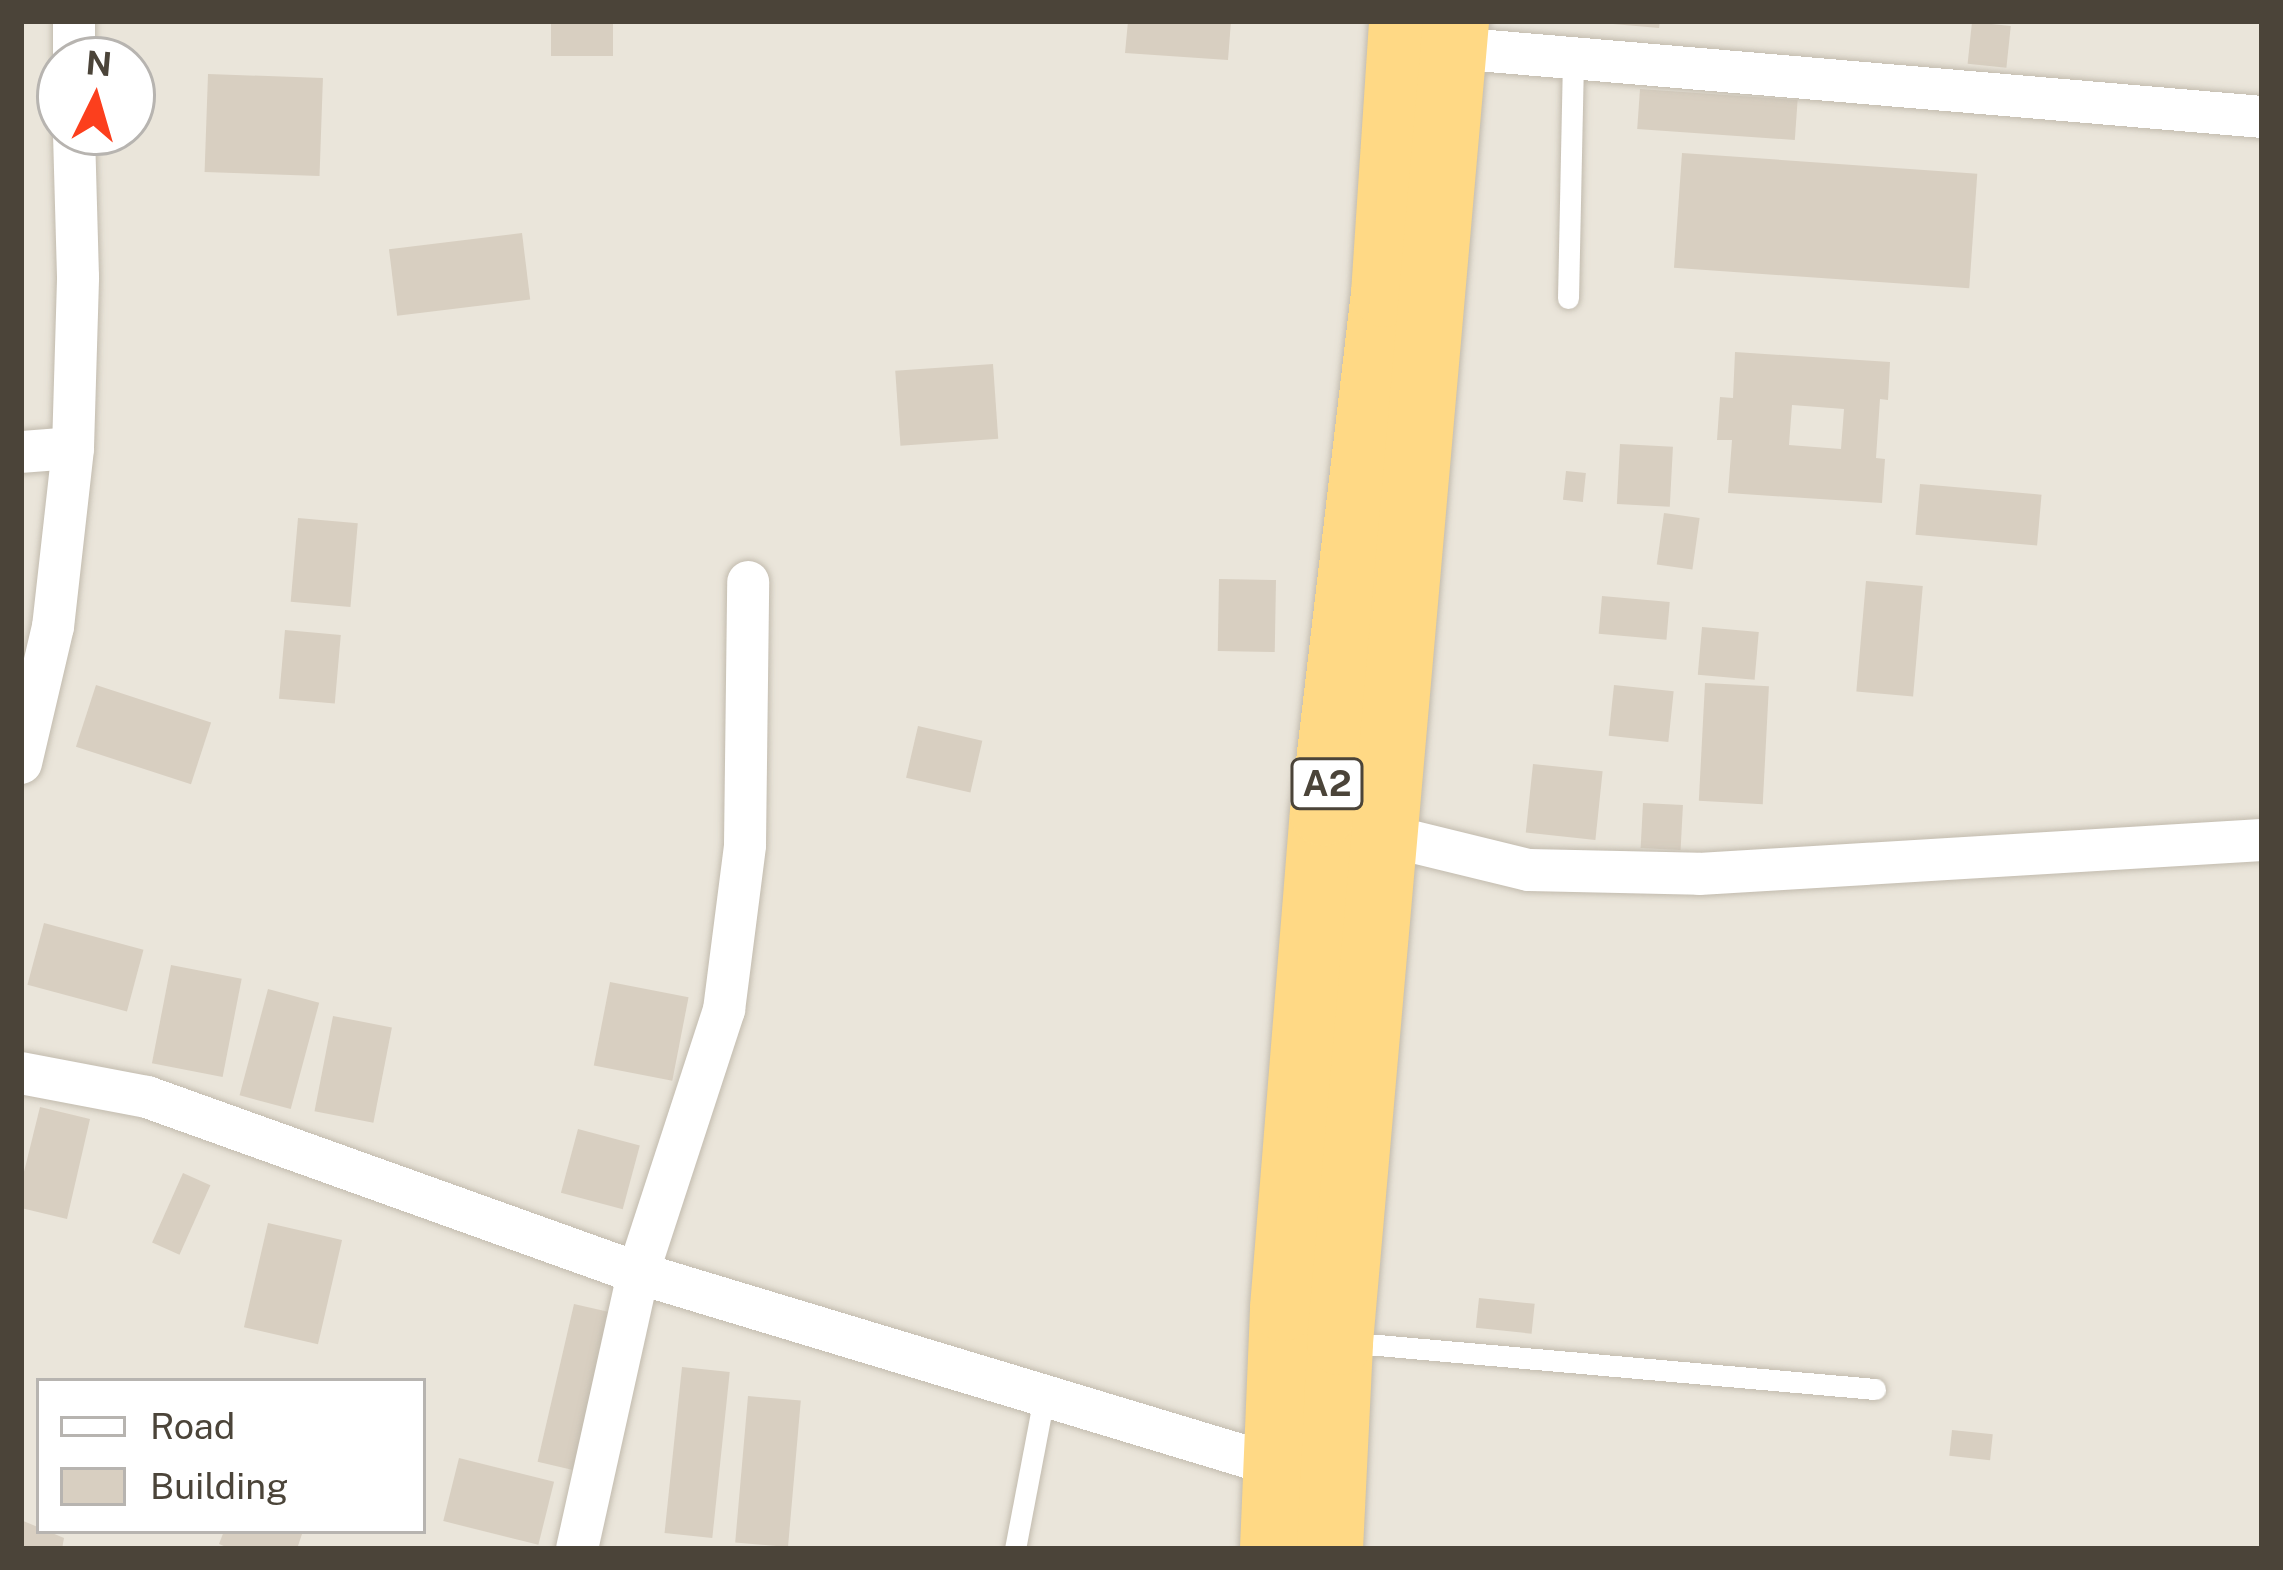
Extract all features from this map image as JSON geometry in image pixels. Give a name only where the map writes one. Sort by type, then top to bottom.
[{"type":"highway","name":"A2","points":[[1330,1549],[1340,1342],[1385,836],[1438,30]]},
{"type":"highway","name":"A2","points":[[1273,1549],[1283,1308],[1321,837],[1384,294],[1438,30]]},
{"type":"street","points":[[1438,30],[1574,57],[2262,117]]},
{"type":"street","points":[[21,763],[53,627],[73,448],[78,277],[75,156]]},
{"type":"street","points":[[21,452],[73,448]]},
{"type":"street","points":[[577,1549],[638,1273],[724,1010],[745,845],[748,582]]},
{"type":"street","points":[[1385,836],[1529,870],[1699,874],[2262,840]]},
{"type":"street","points":[[21,1073],[147,1097],[638,1273],[1277,1466]]},
{"type":"lane","points":[[1568,298],[1574,57]]},
{"type":"lane","points":[[1340,1342],[1875,1389]]},
{"type":"lane","points":[[1015,1549],[1044,1397]]},
{"type":"shaded area","points":[[21,21],[2262,21],[2262,1549],[21,1549]]},
{"type":"building","points":[[551,21],[613,21],[613,56],[551,56]]},
{"type":"building","points":[[1128,21],[1231,21],[1228,60],[1125,53]]},
{"type":"building","points":[[1613,21],[1660,21],[1659,28]]},
{"type":"building","points":[[1972,22],[2011,26],[2006,68],[1968,64]]},
{"type":"building","points":[[208,74],[323,78],[320,176],[205,172]]},
{"type":"building","points":[[1640,89],[1798,100],[1795,140],[1637,129]]},
{"type":"building","points":[[1682,153],[1977,174],[1969,288],[1674,268]]},
{"type":"building","points":[[522,233],[530,300],[397,316],[389,249]]},
{"type":"building","points":[[1735,352],[1890,362],[1888,400],[1880,399],[1876,458],[1885,459],[1882,503],[1728,493],[1732,440],[1717,440],[1720,397],[1733,398]],"holes":[[[1792,405],[1844,409],[1841,449],[1789,445]]]},
{"type":"building","points":[[993,364],[998,439],[900,446],[895,371]]},
{"type":"building","points":[[1620,444],[1673,447],[1670,507],[1617,504]]},
{"type":"building","points":[[1566,471],[1586,473],[1583,502],[1563,500]]},
{"type":"building","points":[[1920,484],[2042,495],[2037,545],[1916,535]]},
{"type":"building","points":[[1664,513],[1700,518],[1692,570],[1657,564]]},
{"type":"building","points":[[298,518],[358,523],[350,607],[291,602]]},
{"type":"building","points":[[1219,579],[1276,580],[1275,652],[1218,651]]},
{"type":"building","points":[[1866,581],[1923,586],[1913,697],[1856,692]]},
{"type":"building","points":[[1602,596],[1670,602],[1666,640],[1599,634]]},
{"type":"building","points":[[1702,627],[1759,632],[1755,680],[1698,675]]},
{"type":"building","points":[[285,630],[341,635],[335,704],[279,699]]},
{"type":"building","points":[[1705,683],[1769,686],[1763,804],[1699,801]]},
{"type":"building","points":[[96,685],[211,722],[191,784],[76,747]]},
{"type":"building","points":[[1614,685],[1674,691],[1668,742],[1609,736]]},
{"type":"building","points":[[918,726],[982,741],[970,792],[906,778]]},
{"type":"building","points":[[1533,764],[1603,771],[1595,840],[1526,833]]},
{"type":"building","points":[[1643,803],[1683,805],[1681,850],[1641,848]]},
{"type":"building","points":[[44,923],[143,950],[127,1011],[27,985]]},
{"type":"building","points":[[171,965],[242,979],[223,1077],[152,1063]]},
{"type":"building","points":[[610,982],[689,997],[672,1081],[594,1065]]},
{"type":"building","points":[[268,989],[319,1003],[291,1109],[240,1095]]},
{"type":"building","points":[[333,1016],[392,1027],[373,1123],[314,1111]]},
{"type":"building","points":[[40,1107],[90,1119],[67,1219],[21,1208],[21,1184]]},
{"type":"building","points":[[578,1129],[640,1146],[623,1209],[561,1193]]},
{"type":"building","points":[[183,1173],[210,1185],[179,1255],[152,1242]]},
{"type":"building","points":[[268,1223],[342,1240],[318,1344],[244,1327]]},
{"type":"building","points":[[1479,1298],[1535,1304],[1532,1334],[1476,1328]]},
{"type":"building","points":[[574,1304],[618,1314],[581,1472],[538,1462]]},
{"type":"building","points":[[682,1367],[730,1372],[712,1538],[665,1533]]},
{"type":"building","points":[[748,1396],[801,1401],[788,1547],[735,1542]]},
{"type":"building","points":[[1952,1430],[1993,1434],[1990,1460],[1949,1456]]},
{"type":"building","points":[[459,1458],[554,1482],[538,1545],[443,1521]]},
{"type":"building","points":[[21,1520],[36,1526],[36,1534],[64,1538],[62,1549],[21,1549]]},
{"type":"building","points":[[223,1534],[302,1534],[297,1549],[231,1549],[219,1544]]}]
